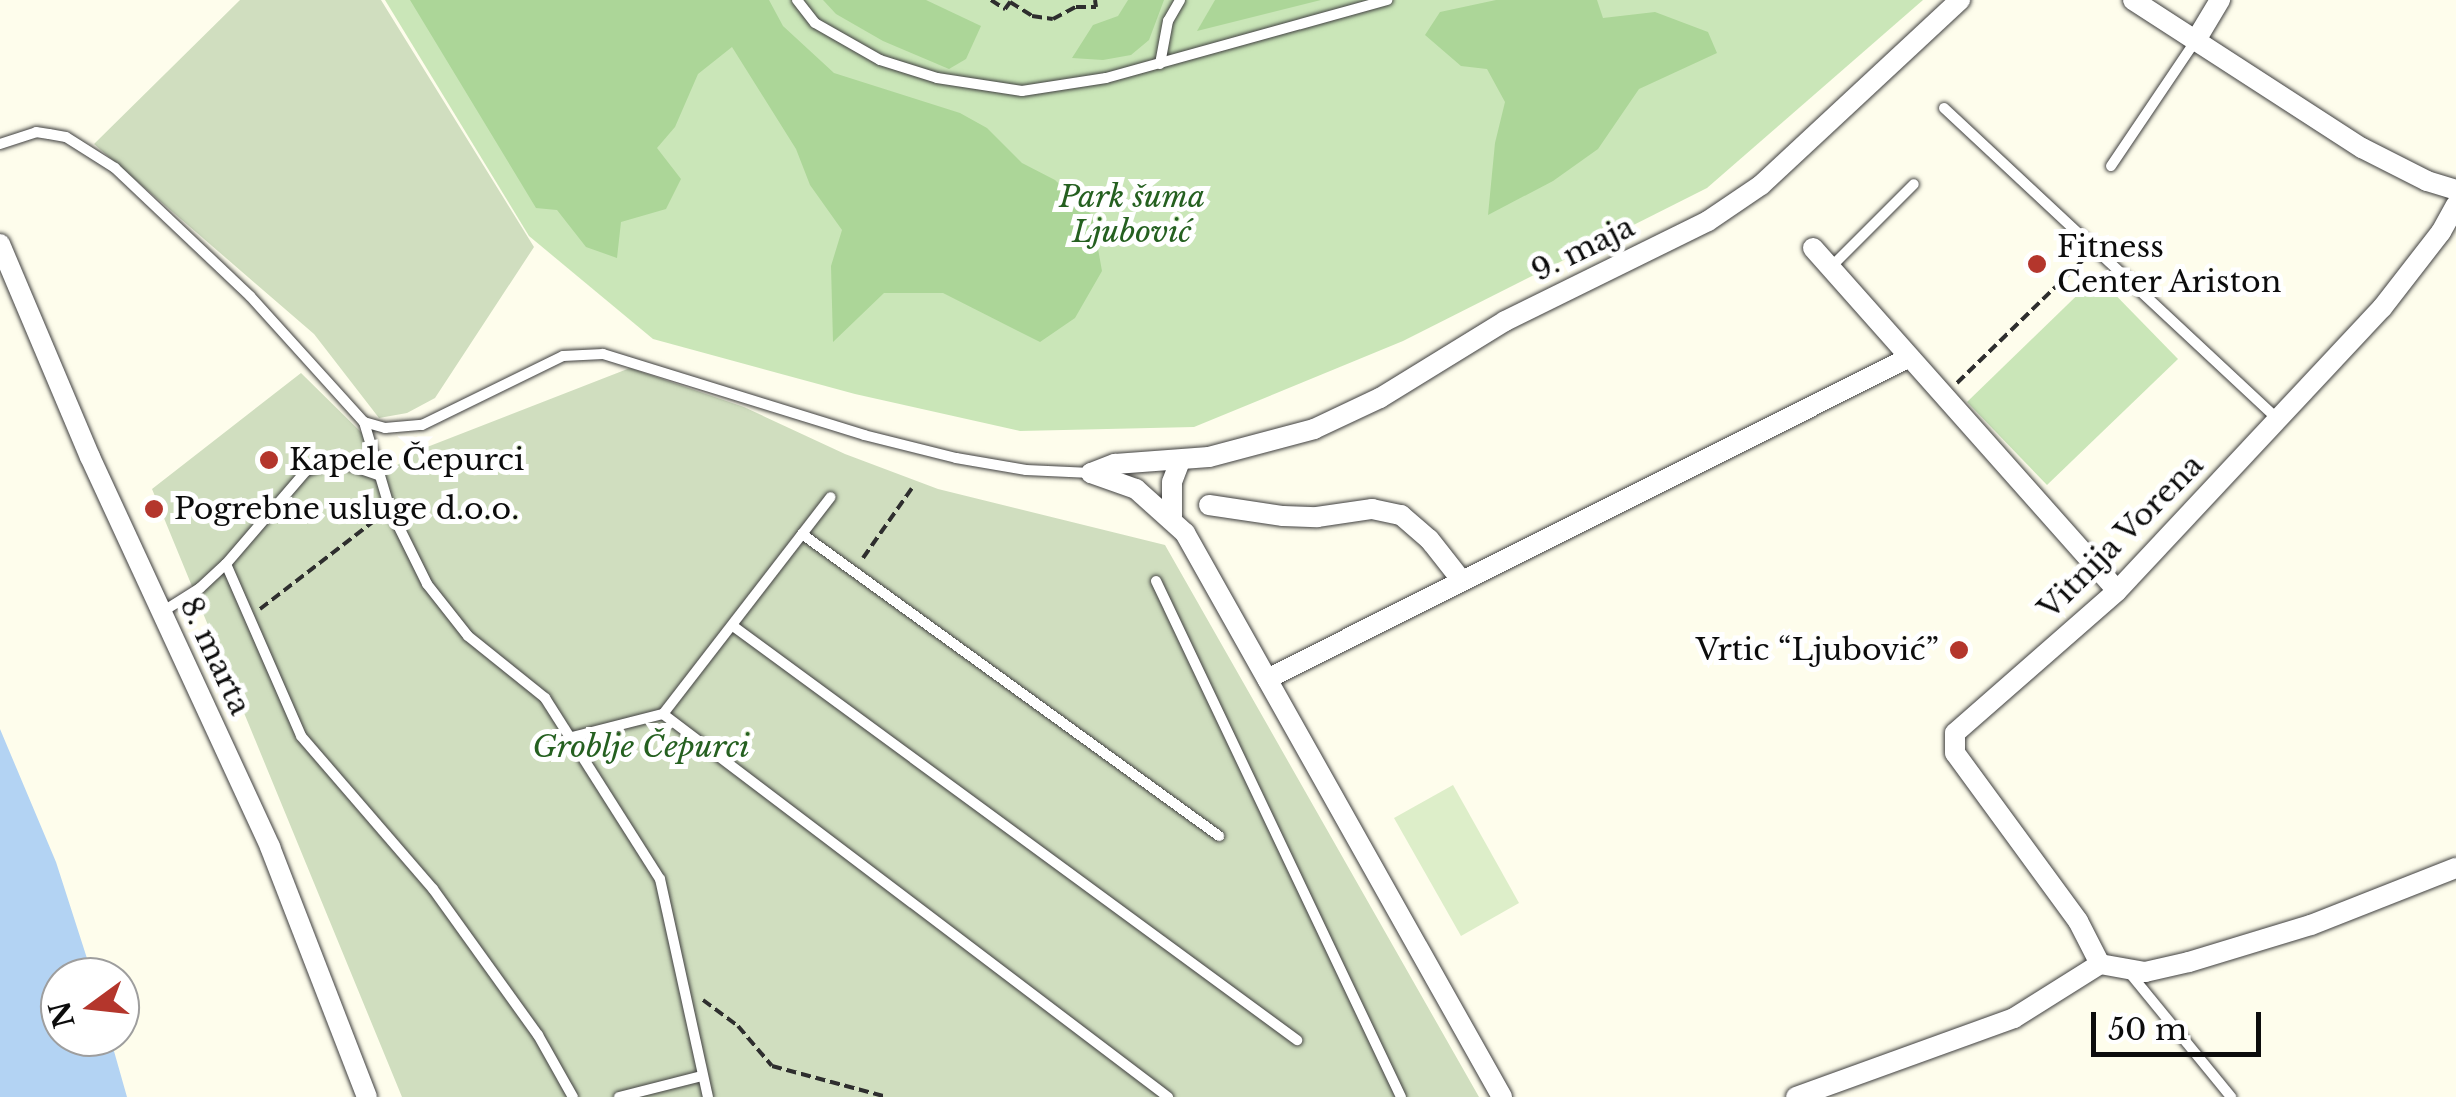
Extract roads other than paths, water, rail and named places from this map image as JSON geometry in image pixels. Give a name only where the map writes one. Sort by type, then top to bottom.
[{"type":"street","name":"9. maja","points":[[1090,473],[1114,464],[1180,461],[1280,440],[1349,414],[1505,321],[1708,221],[1761,184],[1960,0]]},
{"type":"street","points":[[2132,0],[2362,148],[2427,182],[2456,190]]},
{"type":"street","points":[[2196,40],[2220,0]]},
{"type":"street","name":"Vitnija Vorena","points":[[2100,964],[2078,921],[1955,752],[1953,740],[1962,725],[2117,591],[2382,308],[2442,232],[2456,206]]},
{"type":"street","name":"8. marta","points":[[0,244],[90,457],[270,847],[367,1097]]},
{"type":"street","points":[[1813,248],[2117,591]]},
{"type":"street","points":[[1267,679],[1908,358]]},
{"type":"street","points":[[1172,517],[1172,482],[1180,461]]},
{"type":"street","points":[[1090,473],[1136,488],[1172,517],[1201,557],[1502,1097]]},
{"type":"street","points":[[1209,505],[1282,516],[1317,517],[1372,510],[1401,515],[1429,539],[1462,581]]},
{"type":"street","points":[[1796,1097],[2014,1018],[2100,964],[2146,972],[2189,962],[2311,925],[2456,868]]},
{"type":"lane","points":[[797,0],[815,23],[880,60],[994,90],[1052,89],[1160,64],[1387,0]]},
{"type":"lane","points":[[1160,64],[1168,21],[1180,0]]},
{"type":"lane","points":[[2112,166],[2196,40]]},
{"type":"lane","points":[[1944,108],[2278,419]]},
{"type":"lane","points":[[0,144],[36,132],[66,137],[115,168],[250,296],[364,422],[390,509],[426,584],[447,615],[545,698],[660,880],[708,1097]]},
{"type":"lane","points":[[1830,268],[1914,184]]},
{"type":"lane","points":[[364,422],[395,429],[422,425],[563,356],[603,354],[956,458],[1026,470],[1090,473]]},
{"type":"lane","points":[[162,612],[200,588],[226,564],[306,471],[337,461],[378,475]]},
{"type":"lane","points":[[572,737],[663,714],[831,497]]},
{"type":"lane","points":[[802,534],[1219,836]]},
{"type":"lane","points":[[226,564],[302,736],[433,889],[538,1035],[573,1097]]},
{"type":"lane","points":[[1156,581],[1401,1097]]},
{"type":"lane","points":[[733,626],[1297,1040]]},
{"type":"lane","points":[[663,714],[1168,1097]]},
{"type":"lane","points":[[2128,971],[2231,1097]]},
{"type":"lane","points":[[619,1097],[702,1076]]},
{"type":"water","points":[[0,729],[56,862],[87,957],[40,957],[40,1057],[116,1057],[127,1097],[0,1097]]},
{"type":"place","name":"Fitness Center Ariston","points":[[2037,264]]},
{"type":"place","name":"Kapele Čepurci","points":[[269,460]]},
{"type":"place","name":"Pogrebne usluge d.o.o.","points":[[154,509]]},
{"type":"place","name":"Vrtic “Ljubović”","points":[[1959,650]]},
{"type":"park label","name":"Park šuma Ljubović","points":[[1132,214]]},
{"type":"park label","name":"Groblje Čepurci","points":[[641,747]]}]
